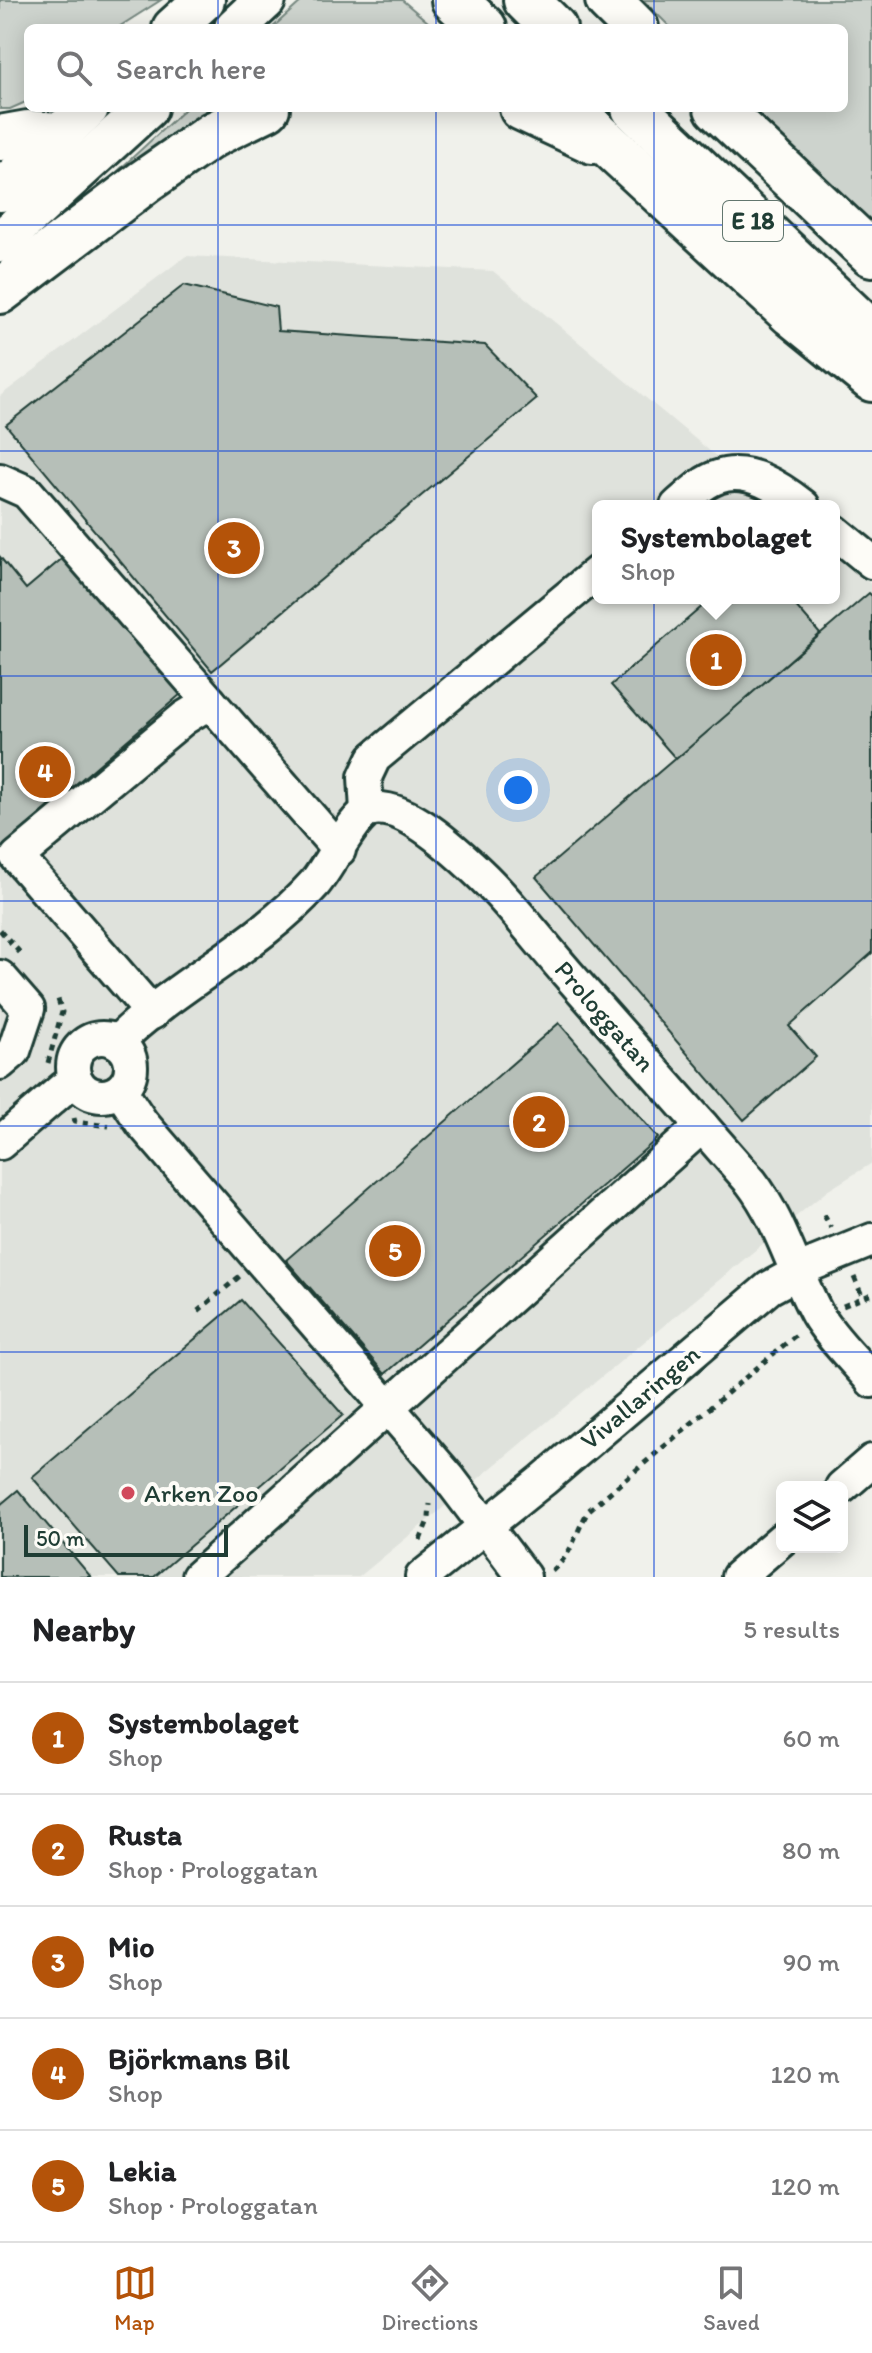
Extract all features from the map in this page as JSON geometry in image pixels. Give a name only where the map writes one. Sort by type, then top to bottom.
[{"type":"highway","points":[[454,0],[480,24]]},
{"type":"highway","points":[[526,0],[550,24]]},
{"type":"highway","points":[[608,0],[632,24]]},
{"type":"highway","points":[[0,291],[144,182],[212,135],[259,112]]},
{"type":"highway","name":"E 18","points":[[531,112],[616,152]]},
{"type":"highway","name":"E 18","points":[[573,112],[792,314],[872,379]]},
{"type":"highway","name":"E 18","points":[[638,112],[872,334]]},
{"type":"highway","name":"E 18","points":[[721,112],[872,254]]},
{"type":"highway","points":[[0,138],[74,121]]},
{"type":"main road","points":[[177,24],[204,0]]},
{"type":"main road","points":[[239,24],[265,0]]},
{"type":"main road","points":[[2,236],[142,112]]},
{"type":"main road","points":[[0,191],[74,121]]},
{"type":"street","points":[[685,500],[710,481],[735,474],[754,477],[775,486],[795,500]]},
{"type":"street","points":[[0,480],[27,492],[339,850]]},
{"type":"street","points":[[840,536],[872,562]]},
{"type":"street","points":[[117,1042],[279,917],[314,885],[354,825],[367,811],[365,777],[374,758],[592,577]]},
{"type":"street","points":[[152,1013],[17,857],[184,718],[210,702]]},
{"type":"street","name":"Prologgatan","points":[[367,811],[390,810],[420,824],[480,874],[764,1199],[819,1318],[872,1381]]},
{"type":"street","points":[[0,977],[28,1009],[14,1051],[0,1063]]},
{"type":"street","points":[[96,1038],[117,1042],[125,1049],[131,1067],[130,1076],[113,1095],[98,1097],[85,1091],[77,1082],[72,1065],[80,1047],[96,1038]]},
{"type":"street","points":[[0,1143],[64,1088],[77,1082]]},
{"type":"street","points":[[120,1090],[142,1123],[449,1478],[484,1527],[539,1573]]},
{"type":"street","points":[[198,1577],[702,1126]]},
{"type":"street","name":"Vivallaringen","points":[[422,1577],[769,1288],[872,1240]]},
{"type":"street","points":[[848,1482],[872,1461]]},
{"type":"street","points":[[738,1577],[776,1544]]},
{"type":"path","points":[[83,1122],[104,1124],[116,1130]]},
{"type":"path","points":[[198,1311],[242,1274]]},
{"type":"path","points":[[539,1573],[574,1545],[589,1510],[780,1346],[819,1318],[872,1294]]},
{"type":"shaded area","points":[[0,0],[161,0],[123,24],[24,24],[24,103],[10,109],[0,109]]},
{"type":"shaded area","points":[[303,0],[402,0],[430,24],[276,24]]},
{"type":"shaded area","points":[[643,0],[872,0],[872,225],[756,112],[848,112],[848,24],[667,24]]},
{"type":"shaded area","points":[[182,112],[237,112],[0,280]]},
{"type":"shaded area","points":[[186,256],[493,271],[769,500],[592,500],[592,604],[840,604],[840,559],[872,585],[872,1163],[827,1191],[359,1577],[0,1577],[0,396]]},
{"type":"building","points":[[184,285],[276,307],[278,331],[485,345],[537,399],[212,671],[6,425]]},
{"type":"building","points":[[0,557],[26,589],[64,557],[181,694],[0,849]]},
{"type":"building","points":[[869,593],[872,596],[872,953],[789,1026],[816,1057],[744,1120],[536,877]]},
{"type":"building","points":[[705,604],[794,604],[820,634],[676,759],[611,685]]},
{"type":"building","points":[[559,1023],[658,1138],[385,1374],[286,1260]]},
{"type":"building","points":[[241,1300],[343,1415],[154,1577],[119,1577],[32,1477]]},
{"type":"building","points":[[18,1490],[91,1577],[0,1577],[0,1505]]},
{"type":"place","name":"Mio","points":[[234,548]]},
{"type":"place","name":"Systembolaget","points":[[716,660]]},
{"type":"place","name":"Björkmans Bil","points":[[45,772]]},
{"type":"place","name":"Rusta","points":[[539,1122]]},
{"type":"place","name":"Lekia","points":[[395,1251]]},
{"type":"place","name":"Arken Zoo","points":[[128,1493]]}]
